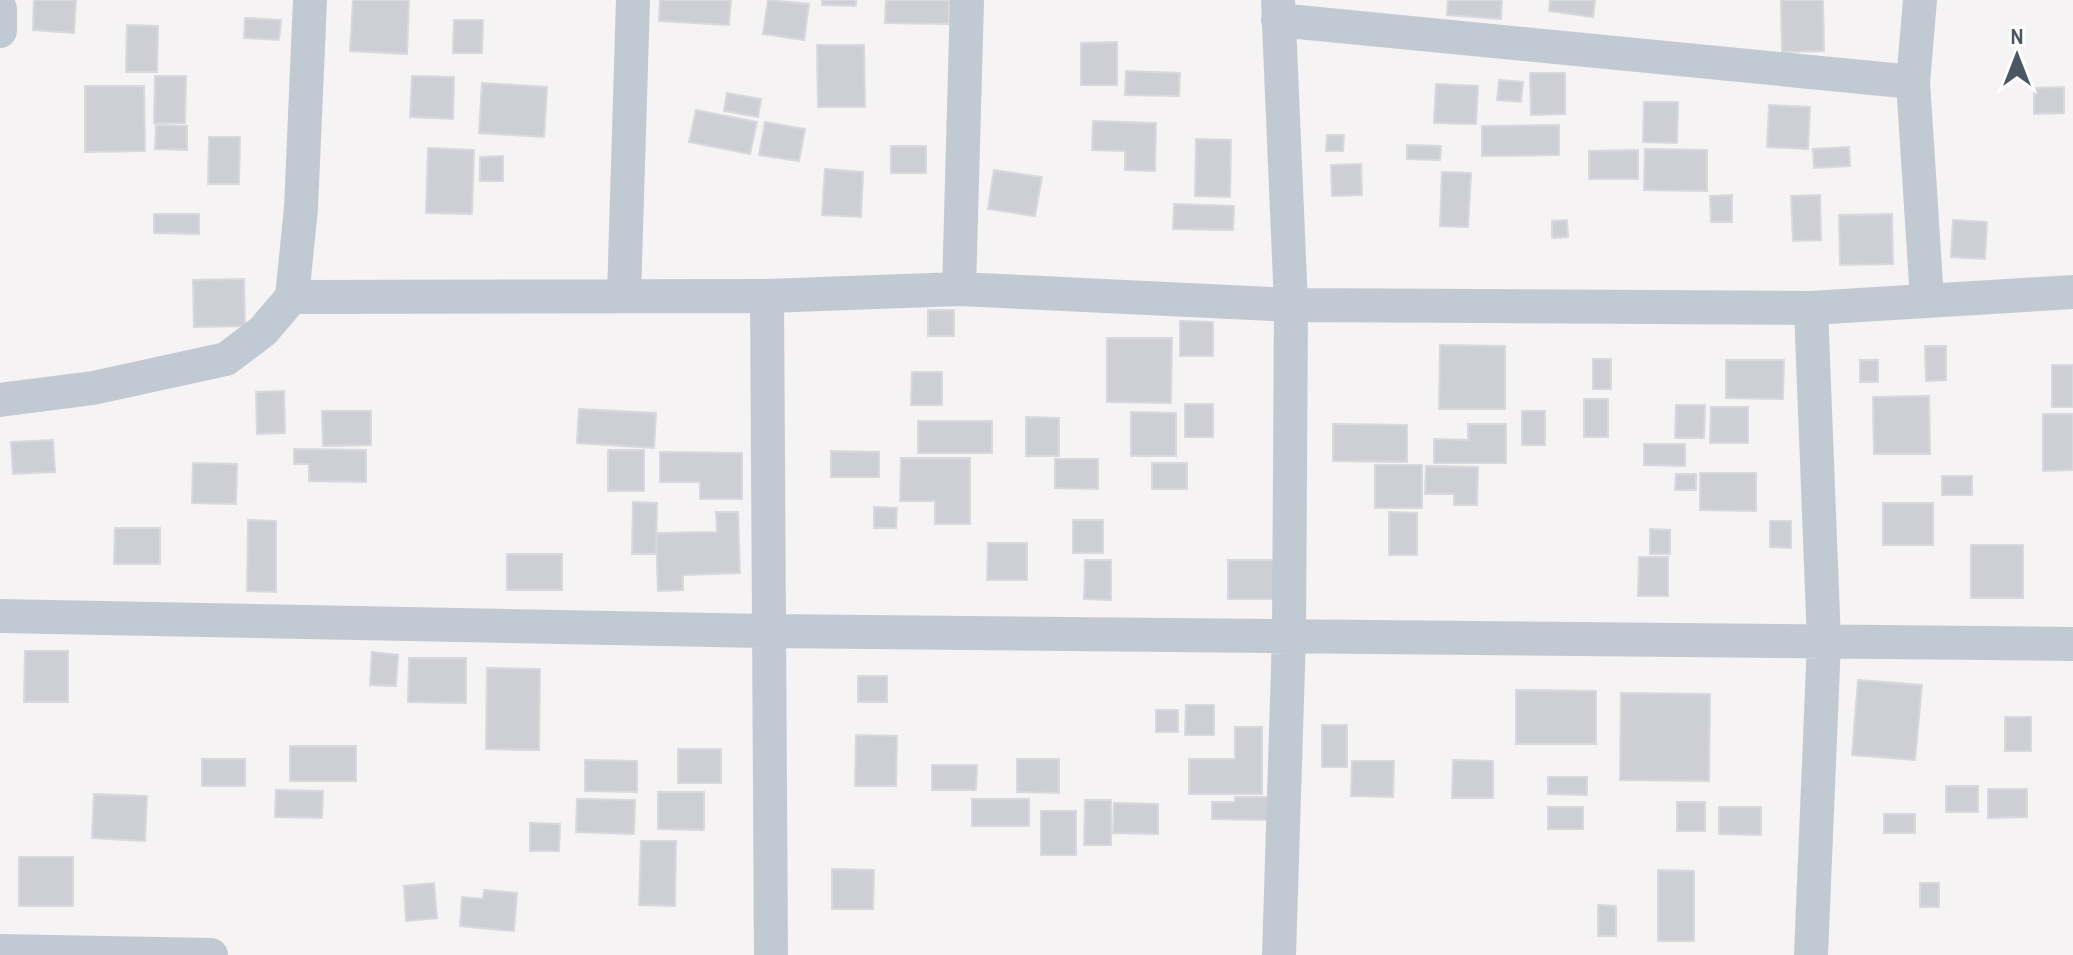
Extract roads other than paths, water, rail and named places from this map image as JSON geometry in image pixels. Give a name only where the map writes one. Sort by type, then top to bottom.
[{"type":"street","points":[[0,400],[93,388],[226,359],[263,331],[292,297],[301,208],[310,0]]},
{"type":"street","points":[[624,296],[633,0]]},
{"type":"street","points":[[959,289],[967,0]]},
{"type":"street","points":[[1920,0],[1913,82],[1927,299]]},
{"type":"street","points":[[0,9],[0,31]]},
{"type":"street","points":[[1279,955],[1289,636],[1291,305],[1278,10],[1913,82]]},
{"type":"street","points":[[292,297],[767,296],[959,289],[1291,305],[1811,308],[2073,292]]},
{"type":"street","points":[[767,296],[771,955]]},
{"type":"street","points":[[1811,308],[1824,642],[1811,955]]},
{"type":"street","points":[[0,616],[770,631],[2073,644]]},
{"type":"street","points":[[0,951],[211,955]]}]
